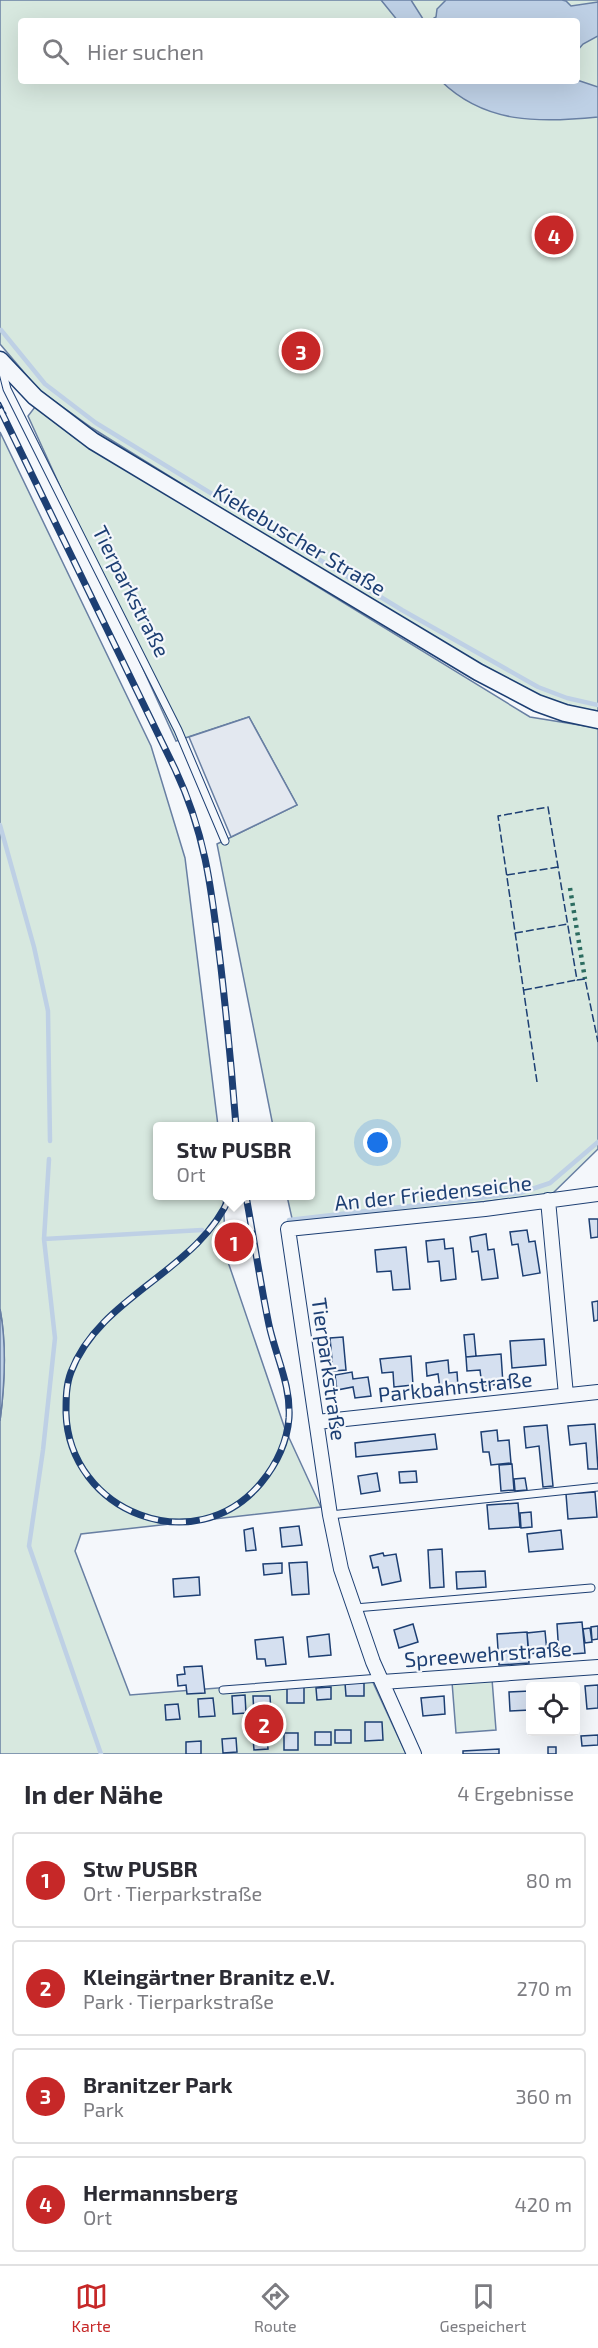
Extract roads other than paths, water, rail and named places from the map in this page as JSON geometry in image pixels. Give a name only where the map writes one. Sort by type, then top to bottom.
[{"type":"street","name":"Kiekebuscher Straße","points":[[0,361],[35,397],[93,441],[478,672],[537,703],[565,713],[598,720]]},
{"type":"street","name":"An der Friedenseiche","points":[[288,1229],[485,1209],[598,1194]]},
{"type":"street","name":"An der Friedenseiche","points":[[548,1200],[566,1395]]},
{"type":"street","name":"Tierparkstraße","points":[[288,1229],[330,1515],[341,1569],[381,1680],[414,1754]]},
{"type":"street","name":"Parkbahnstraße","points":[[317,1422],[598,1392]]},
{"type":"street","name":"Spreewehrstraße","points":[[381,1680],[598,1666]]},
{"type":"lane","name":"Tierparkstraße","points":[[0,361],[7,389],[178,730],[225,841]]},
{"type":"lane","points":[[330,1515],[598,1488]]},
{"type":"lane","points":[[355,1608],[591,1588]]},
{"type":"lane","points":[[223,1690],[381,1680]]},
{"type":"water","points":[[381,0],[411,0],[422,18],[396,18]]},
{"type":"water","points":[[446,0],[562,0],[571,6],[598,2],[598,36],[580,48],[580,18],[434,18],[437,9]]},
{"type":"water","points":[[580,81],[598,87],[598,117],[534,120],[514,117],[476,106],[445,84],[580,84]]},
{"type":"water","points":[[0,1309],[4,1337],[4,1365],[0,1421]]},
{"type":"waterway","points":[[1,330],[45,384],[96,423],[402,610],[538,687],[567,698],[598,705]]},
{"type":"waterway","points":[[0,825],[34,947],[48,1011],[50,1141]]},
{"type":"waterway","points":[[289,1220],[520,1193],[550,1183],[598,1142]]},
{"type":"waterway","points":[[49,1159],[44,1239],[55,1338],[43,1450],[29,1546],[101,1754]]},
{"type":"waterway","points":[[44,1239],[202,1230]]},
{"type":"railway","points":[[0,409],[186,794],[207,867],[215,916],[236,1122]]},
{"type":"railway","points":[[228,1200],[215,1222],[196,1244],[104,1323],[85,1345],[69,1377],[66,1413],[73,1448],[88,1477],[112,1499],[140,1515],[171,1522],[203,1519],[234,1507],[261,1483],[276,1461],[283,1444],[289,1418],[288,1394],[269,1325],[247,1200]]},
{"type":"place","name":"Hermannsberg","points":[[554,235]]},
{"type":"place","name":"Branitzer Park","points":[[301,351]]},
{"type":"place","name":"Stw PUSBR","points":[[234,1242]]},
{"type":"place","name":"Kleingärtner Branitz e.V.","points":[[264,1724]]}]
